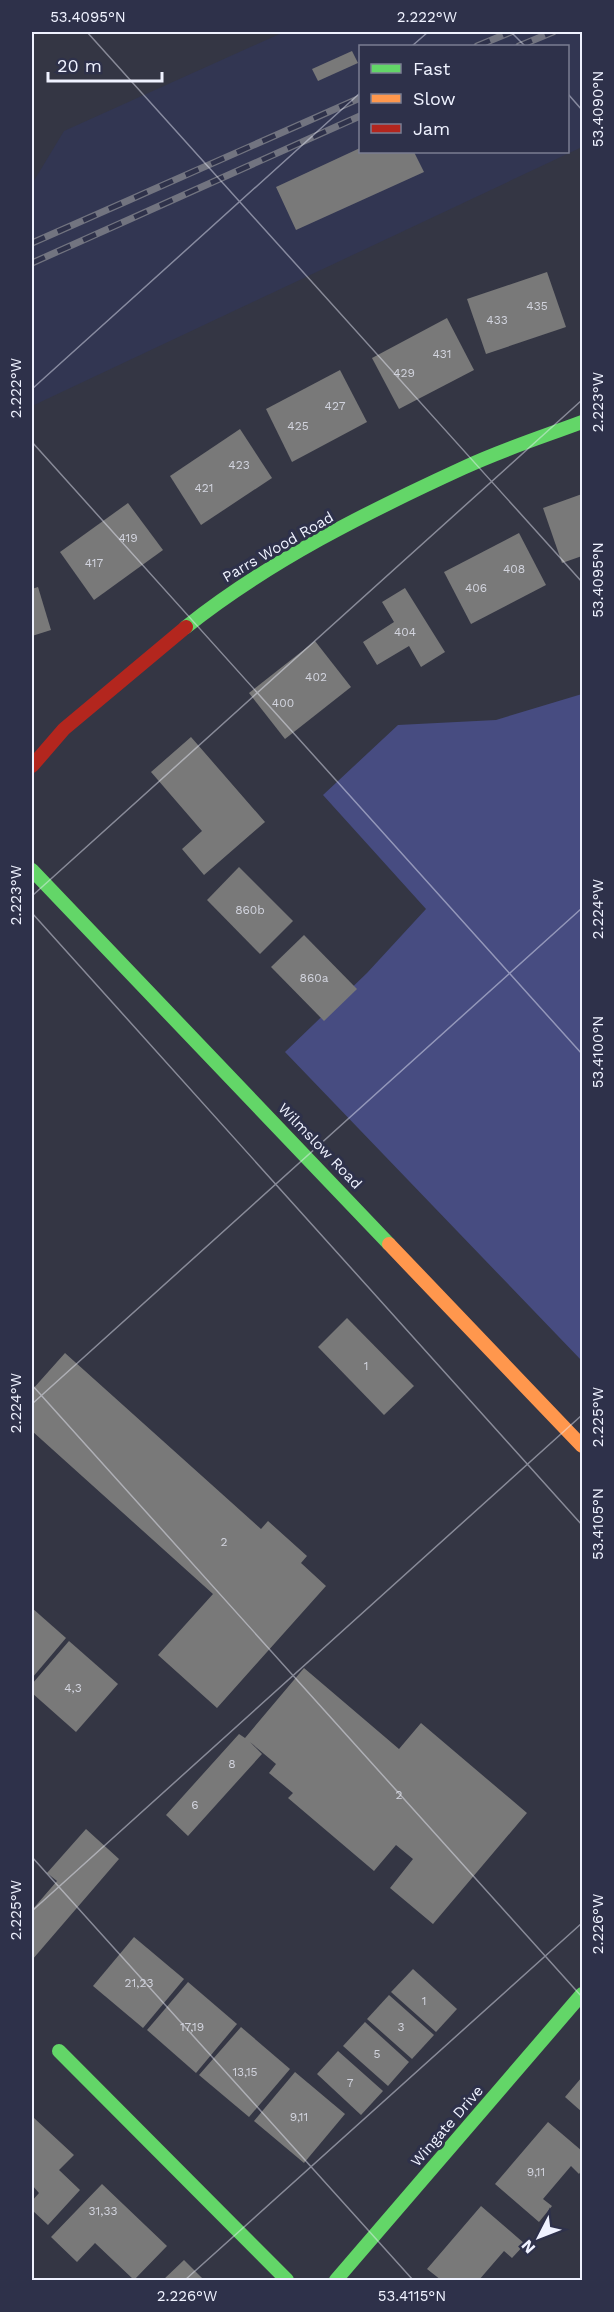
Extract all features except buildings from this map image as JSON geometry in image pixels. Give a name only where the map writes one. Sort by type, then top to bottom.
[{"type":"street","name":"Parrs Wood Road","points":[[32,766],[64,729],[136,667],[220,600],[306,546],[464,467],[582,422]]},
{"type":"street","name":"Wilmslow Road","points":[[32,870],[582,1446]]},
{"type":"street","name":"Wingate Drive","points":[[336,2280],[582,1994]]},
{"type":"street","points":[[59,2051],[286,2280]]},
{"type":"shaded area","points":[[284,32],[582,32],[582,147],[32,406],[32,184],[64,131]]},
{"type":"shaded area","points":[[582,694],[582,1361],[285,1052],[367,973],[426,909],[323,795],[398,725],[496,720]]},
{"type":"railway","points":[[479,45],[511,32]]},
{"type":"railway","points":[[521,45],[553,32]]},
{"type":"railway","points":[[32,243],[359,98]]},
{"type":"railway","points":[[32,263],[359,116]]},
{"type":"traffic: fast","points":[[186,627],[251,580],[355,520],[477,461],[582,422]]},
{"type":"traffic: fast","points":[[32,870],[389,1244]]},
{"type":"traffic: fast","points":[[336,2280],[582,1994]]},
{"type":"traffic: fast","points":[[59,2051],[287,2280]]},
{"type":"traffic: slow","points":[[389,1244],[582,1446]]},
{"type":"traffic: jam","points":[[32,766],[64,729],[186,627]]}]
